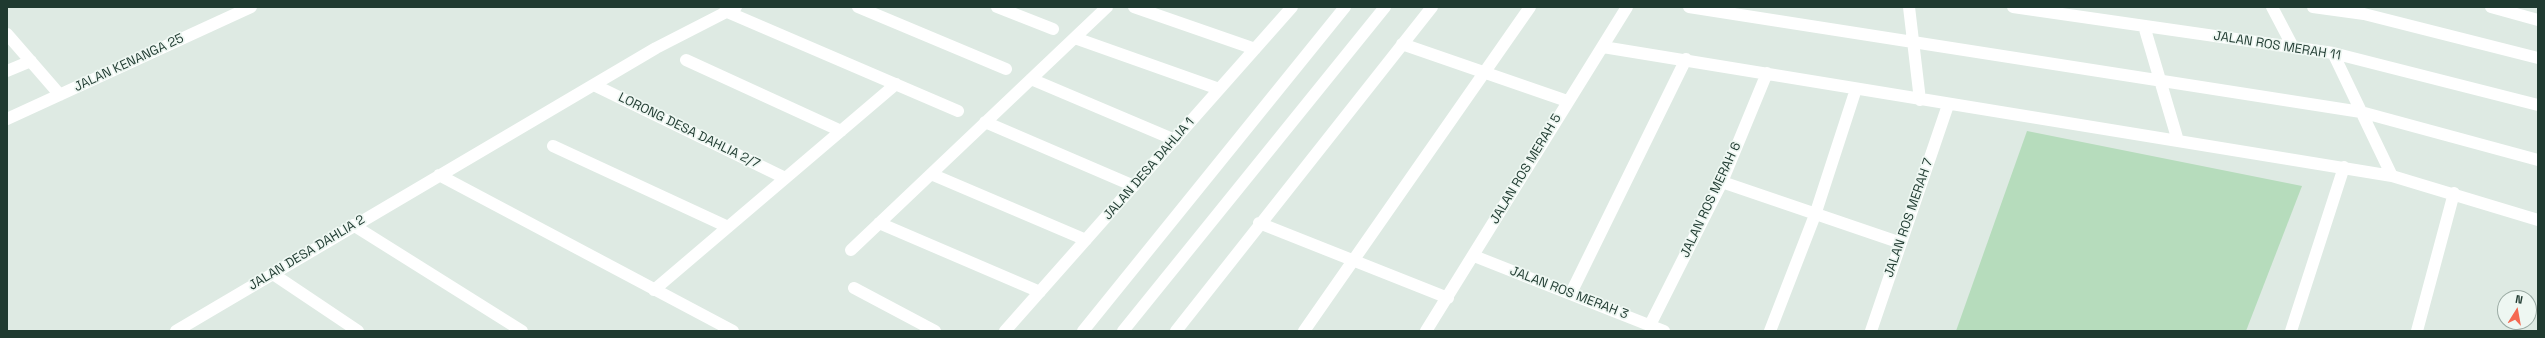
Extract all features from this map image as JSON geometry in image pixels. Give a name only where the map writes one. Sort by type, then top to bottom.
[{"type":"street","name":"JALAN KENANGA 25","points":[[7,119],[238,9],[251,7]]},
{"type":"street","points":[[858,7],[1006,69]]},
{"type":"street","points":[[997,7],[1053,29]]},
{"type":"street","points":[[851,250],[1108,7]]},
{"type":"street","points":[[1134,7],[1255,49]]},
{"type":"street","points":[[1083,331],[1344,7]]},
{"type":"street","points":[[1123,331],[1385,7]]},
{"type":"street","points":[[1176,331],[1259,223],[1432,7]]},
{"type":"street","points":[[1304,331],[1486,73],[1530,7]]},
{"type":"street","name":"JALAN ROS MERAH 5","points":[[1426,331],[1474,256],[1567,101],[1627,7]]},
{"type":"street","points":[[1689,7],[2161,83],[2361,112],[2538,160]]},
{"type":"street","points":[[1909,7],[1920,100]]},
{"type":"street","name":"JALAN ROS MERAH 11","points":[[2013,7],[2333,53],[2538,105]]},
{"type":"street","points":[[2272,7],[2293,47]]},
{"type":"street","points":[[2313,7],[2364,14],[2538,58]]},
{"type":"street","points":[[2491,7],[2538,20]]},
{"type":"street","name":"JALAN DESA DAHLIA 1","points":[[1005,331],[1255,49],[1287,8]]},
{"type":"street","points":[[731,9],[958,111]]},
{"type":"street","name":"JALAN DESA DAHLIA 2","points":[[177,331],[439,175],[594,85],[731,9]]},
{"type":"street","points":[[2144,26],[2178,141]]},
{"type":"street","points":[[7,34],[60,95]]},
{"type":"street","points":[[1075,38],[1219,90]]},
{"type":"street","points":[[1402,44],[1567,101]]},
{"type":"street","points":[[1603,46],[1948,105],[2344,167],[2392,176],[2454,193],[2538,220]]},
{"type":"street","points":[[2333,53],[2392,176]]},
{"type":"street","points":[[1571,293],[1686,59]]},
{"type":"street","points":[[686,60],[841,131]]},
{"type":"street","points":[[7,72],[31,61]]},
{"type":"street","name":"JALAN ROS MERAH 6","points":[[1650,325],[1722,182],[1768,73]]},
{"type":"street","points":[[1031,79],[1175,140]]},
{"type":"street","points":[[654,290],[896,84]]},
{"type":"street","name":"LORONG DESA DAHLIA 2/7","points":[[594,85],[785,178]]},
{"type":"street","points":[[1770,331],[1815,215],[1856,89]]},
{"type":"street","name":"JALAN ROS MERAH 7","points":[[1871,331],[1948,105]]},
{"type":"street","points":[[985,122],[1134,186]]},
{"type":"street","points":[[553,146],[728,227]]},
{"type":"street","points":[[2291,331],[2344,167]]},
{"type":"street","points":[[931,174],[1086,240]]},
{"type":"street","points":[[439,175],[733,331]]},
{"type":"street","points":[[1722,182],[1815,215],[1901,243]]},
{"type":"street","points":[[2417,331],[2454,193]]},
{"type":"street","points":[[879,223],[1040,292]]},
{"type":"street","points":[[1259,223],[1448,298]]},
{"type":"street","points":[[354,225],[522,331]]},
{"type":"street","name":"JALAN ROS MERAH 3","points":[[1474,256],[1664,331]]},
{"type":"street","points":[[273,274],[358,331]]},
{"type":"street","points":[[854,288],[936,331]]},
{"type":"green space","points":[[2027,131],[2302,186],[2246,331],[1956,331]]}]
